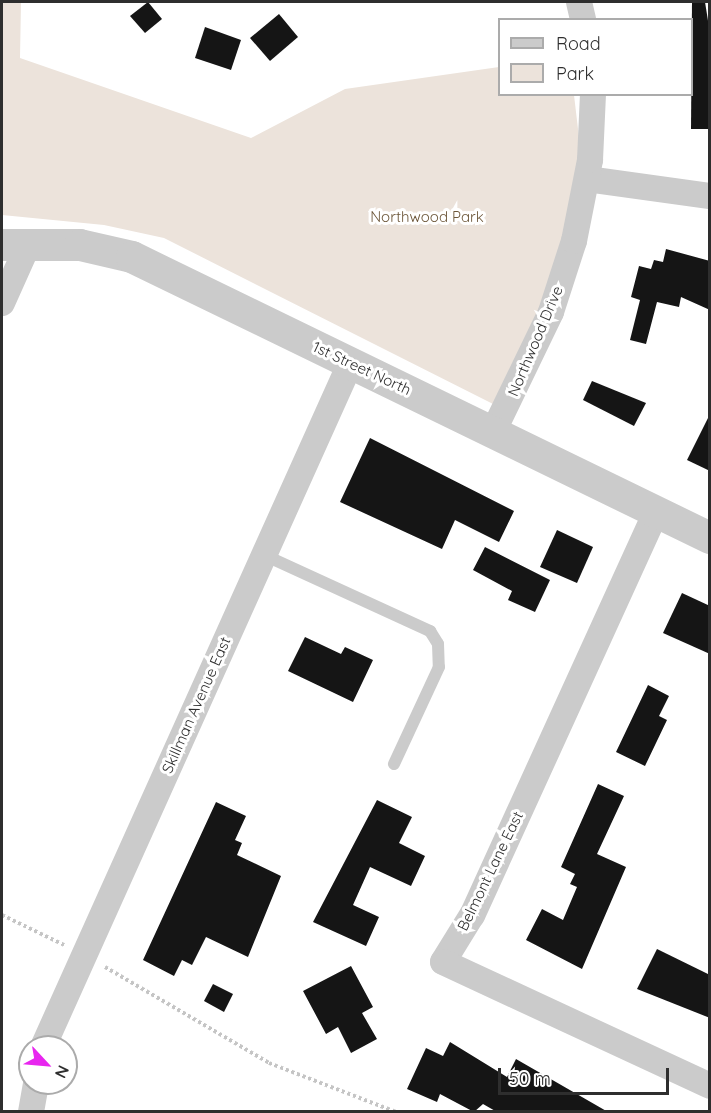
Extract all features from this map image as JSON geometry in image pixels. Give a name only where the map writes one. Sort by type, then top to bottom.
[{"type":"street","points":[[579,2],[583,18]]},
{"type":"street","points":[[592,96],[587,179],[710,196]]},
{"type":"street","name":"Northwood Drive","points":[[494,430],[551,312],[587,179]]},
{"type":"street","points":[[2,303],[15,245]]},
{"type":"street","name":"1st Street North","points":[[15,245],[80,245],[132,257],[350,364],[494,430],[710,538]]},
{"type":"street","name":"Skillman Avenue East","points":[[48,1035],[350,364]]},
{"type":"street","name":"Belmont Lane East","points":[[656,512],[471,915],[443,962],[710,1086]]},
{"type":"street","points":[[31,1112],[34,1095]]},
{"type":"lane","points":[[264,555],[430,631],[438,644],[439,667],[394,764]]},
{"type":"path","points":[[2,915],[83,954],[269,1063],[396,1112]]},
{"type":"green space","name":"Northwood Park","points":[[2,2],[21,2],[20,58],[251,138],[345,89],[498,67],[498,96],[574,96],[580,146],[568,219],[546,303],[499,407],[164,238],[104,225],[2,215]]},
{"type":"building","points":[[148,2],[162,19],[145,33],[130,16]]},
{"type":"building","points":[[692,2],[705,2],[710,33],[710,129],[691,129]]},
{"type":"building","points":[[279,14],[298,37],[270,61],[250,38]]},
{"type":"building","points":[[205,27],[241,40],[231,70],[195,58]]},
{"type":"building","points":[[666,249],[710,261],[710,310],[681,297],[679,307],[657,302],[646,344],[630,340],[640,300],[631,297],[639,266],[651,269],[654,260],[663,262]]},
{"type":"building","points":[[592,381],[646,403],[634,426],[583,400]]},
{"type":"building","points":[[710,414],[710,471],[687,460]]},
{"type":"building","points":[[370,438],[514,511],[499,542],[455,520],[442,549],[340,502]]},
{"type":"building","points":[[557,530],[593,547],[577,583],[540,567]]},
{"type":"building","points":[[485,547],[550,580],[535,612],[508,600],[512,591],[473,570]]},
{"type":"building","points":[[682,593],[710,606],[710,654],[663,633]]},
{"type":"building","points":[[305,637],[341,654],[345,647],[373,660],[353,702],[288,671]]},
{"type":"building","points":[[648,685],[669,696],[659,716],[667,720],[645,766],[616,752]]},
{"type":"building","points":[[598,784],[624,796],[597,854],[626,867],[582,969],[526,940],[542,909],[563,920],[577,887],[570,884],[575,874],[561,867]]},
{"type":"building","points":[[377,800],[412,817],[399,843],[425,856],[411,886],[370,867],[353,905],[379,917],[366,946],[313,922]]},
{"type":"building","points":[[216,802],[246,816],[235,840],[242,843],[237,855],[281,876],[248,957],[206,937],[192,965],[182,960],[174,976],[143,960]]},
{"type":"building","points":[[657,949],[710,975],[710,1018],[637,989]]},
{"type":"building","points":[[351,966],[373,1007],[362,1013],[377,1039],[351,1053],[338,1027],[326,1034],[303,991]]},
{"type":"building","points":[[213,984],[233,994],[224,1012],[204,1001]]},
{"type":"building","points":[[450,1042],[507,1077],[516,1059],[608,1112],[497,1112],[483,1104],[474,1112],[440,1094],[437,1102],[407,1089],[426,1048],[443,1056]]}]
